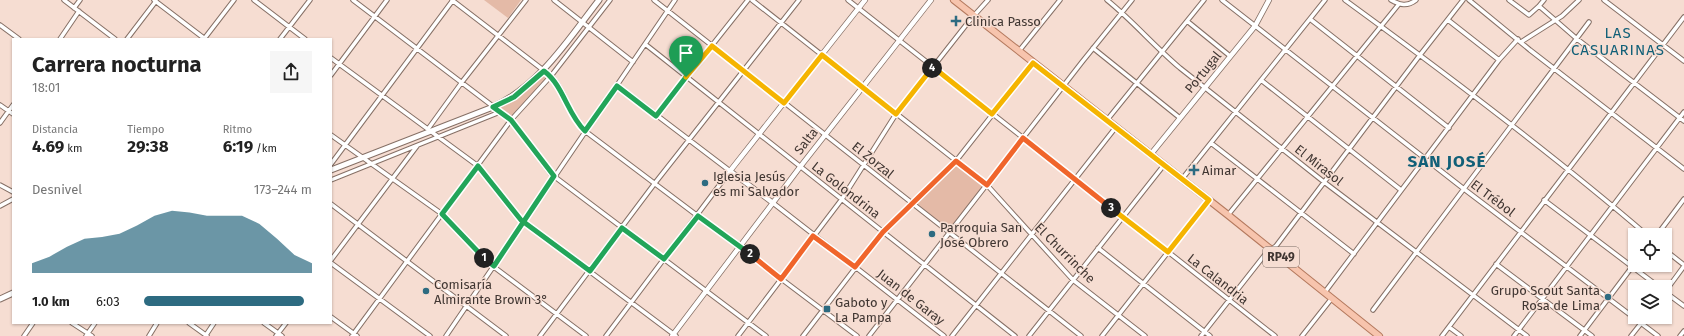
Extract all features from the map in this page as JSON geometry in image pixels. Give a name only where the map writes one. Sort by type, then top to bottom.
[{"type":"main road","points":[[332,170],[429,130],[493,107],[514,97],[544,71],[599,0]]},
{"type":"main road","name":"RP49","points":[[954,0],[1164,164],[1379,336]]},
{"type":"main road","points":[[0,299],[12,294]]},
{"type":"street","points":[[64,0],[114,38]]},
{"type":"street","points":[[74,8],[80,0]]},
{"type":"street","points":[[128,38],[155,0],[203,38]]},
{"type":"street","points":[[205,38],[234,0]]},
{"type":"street","points":[[254,0],[304,38]]},
{"type":"street","points":[[281,38],[310,0]]},
{"type":"street","points":[[353,0],[511,120],[554,176],[766,336]]},
{"type":"street","points":[[332,74],[387,0]]},
{"type":"street","points":[[332,163],[452,0],[551,76],[578,124],[585,131],[857,336]]},
{"type":"street","points":[[429,130],[462,82],[526,0]]},
{"type":"street","points":[[554,0],[633,62]]},
{"type":"street","points":[[332,318],[354,335],[511,120],[551,76],[610,0]]},
{"type":"street","name":"El Zorzal","points":[[654,0],[1081,336]]},
{"type":"street","points":[[446,336],[675,0]]},
{"type":"street","points":[[656,116],[748,0]]},
{"type":"street","name":"El Churrinche","points":[[752,0],[987,185],[1073,280],[1145,336]]},
{"type":"street","points":[[540,336],[655,183],[799,0]]},
{"type":"street","name":"La Calandria","points":[[848,0],[1275,336]]},
{"type":"street","points":[[606,336],[698,216],[730,171],[865,0]]},
{"type":"street","name":"Salta","points":[[674,335],[800,167],[931,0]]},
{"type":"street","points":[[738,336],[842,199],[896,114],[988,0]]},
{"type":"street","points":[[1019,52],[1060,0]]},
{"type":"street","name":"El Mirasol","points":[[1107,0],[1122,12],[1162,53],[1205,88],[1324,182],[1527,336]]},
{"type":"street","points":[[869,336],[1132,0]]},
{"type":"street","points":[[1107,120],[1204,0]]},
{"type":"street","name":"El Trébol","points":[[1222,0],[1425,159],[1628,313]]},
{"type":"street","name":"Portugal","points":[[1151,154],[1254,26],[1269,0]]},
{"type":"street","points":[[1182,179],[1210,142],[1236,112],[1325,0]]},
{"type":"street","points":[[1345,0],[1420,55],[1568,169],[1639,228]]},
{"type":"street","points":[[1391,0],[1399,4],[1407,5],[1416,0]]},
{"type":"street","points":[[1201,336],[1267,252],[1276,246],[1420,55],[1464,0]]},
{"type":"street","points":[[1469,0],[1684,169]]},
{"type":"street","points":[[1509,0],[1529,14],[1544,0]]},
{"type":"street","points":[[1325,292],[1499,60],[1520,41],[1555,21],[1578,0]]},
{"type":"street","points":[[1604,0],[1684,61]]},
{"type":"street","points":[[1228,215],[1399,4]]},
{"type":"street","points":[[1539,6],[1577,39],[1634,81],[1684,121]]},
{"type":"street","points":[[61,38],[79,11]]},
{"type":"street","points":[[1442,336],[1684,17]]},
{"type":"street","points":[[1310,19],[1449,128]]},
{"type":"street","points":[[1448,20],[1499,60]]},
{"type":"street","points":[[1187,21],[1230,56]]},
{"type":"street","points":[[1373,310],[1589,22]]},
{"type":"street","points":[[0,25],[18,38]]},
{"type":"street","name":"La Golondrina","points":[[645,44],[1015,336]]},
{"type":"street","points":[[1093,48],[1180,118]]},
{"type":"street","points":[[332,59],[478,166],[518,217],[674,335]]},
{"type":"street","points":[[803,336],[883,232],[911,203],[956,161],[1033,63]]},
{"type":"street","points":[[1261,80],[1307,118],[1401,190]]},
{"type":"street","name":"Juan de Garay","points":[[617,86],[773,203],[813,236],[944,336]]},
{"type":"street","points":[[0,105],[12,113]]},
{"type":"street","points":[[0,123],[12,106]]},
{"type":"street","points":[[332,180],[500,112]]},
{"type":"street","points":[[1514,336],[1684,112]]},
{"type":"street","points":[[952,336],[1116,127]]},
{"type":"street","points":[[332,136],[442,214],[487,261],[586,336]]},
{"type":"street","points":[[1210,142],[1300,214],[1354,254]]},
{"type":"street","points":[[332,261],[418,145]]},
{"type":"street","points":[[1029,336],[1164,164]]},
{"type":"street","points":[[0,185],[12,191]]},
{"type":"street","points":[[1662,228],[1684,199]]},
{"type":"street","points":[[0,206],[12,200]]},
{"type":"street","points":[[1102,336],[1209,200]]},
{"type":"street","points":[[1544,200],[1590,235],[1628,261]]},
{"type":"street","points":[[332,205],[506,336]]},
{"type":"street","points":[[1098,248],[1210,336]]},
{"type":"street","points":[[1672,256],[1684,266],[1672,282]]},
{"type":"street","points":[[332,263],[430,336]]},
{"type":"street","points":[[1496,264],[1592,336]]},
{"type":"street","points":[[1580,336],[1629,272]]},
{"type":"street","points":[[1642,272],[1651,280]]},
{"type":"street","points":[[1672,297],[1684,306]]},
{"type":"street","points":[[1302,336],[1332,298]]},
{"type":"street","points":[[24,336],[32,324]]},
{"type":"street","points":[[73,324],[89,335],[94,324]]},
{"type":"street","points":[[149,336],[156,324]]},
{"type":"street","points":[[190,324],[206,336],[213,324]]},
{"type":"street","points":[[265,324],[279,335],[285,324]]},
{"type":"street","points":[[1631,336],[1640,324]]},
{"type":"street","name":"El Trébol","points":[[1642,324],[1658,336]]},
{"type":"street","points":[[1449,327],[1461,336]]},
{"type":"street","points":[[1680,336],[1684,331]]},
{"type":"shaded area","points":[[484,0],[521,0],[508,18]]},
{"type":"shaded area","points":[[544,73],[549,77],[511,118],[498,108],[524,90]]},
{"type":"shaded area","points":[[954,165],[958,165],[982,183],[982,187],[951,228],[947,228],[916,203]]},
{"type":"place","name":"Clinica Passo","points":[[956,21]]},
{"type":"place","name":"Aimar","points":[[1194,170]]},
{"type":"place","name":"Iglesia Jesús es mi Salvador","points":[[705,183]]},
{"type":"place","name":"Parroquia San José Obrero","points":[[932,234]]},
{"type":"place","name":"Comisaría Almirante Brown 3°","points":[[426,291]]},
{"type":"place","name":"Grupo Scout Santa Rosa de Lima","points":[[1608,297]]},
{"type":"place","name":"Gaboto y La Pampa","points":[[827,309]]},
{"type":"district","name":"LAS CASUARINAS","points":[[1618,42]]},
{"type":"district","name":"SAN JOSÉ","points":[[1447,161]]},
{"type":"route","points":[[686,77],[656,116],[617,86],[585,131],[578,124],[554,79],[544,71],[514,97],[493,107],[511,120],[554,176],[524,222],[494,266],[487,261],[442,214],[478,166],[483,170],[521,220],[524,222],[537,231],[548,239],[590,271],[622,228],[664,259],[698,216],[781,279],[813,236],[855,267],[883,232],[911,203],[956,161],[987,185],[1023,138],[1168,252],[1209,200],[1033,63],[992,114],[933,67],[896,114],[822,55],[784,103],[712,46],[686,77]]}]
